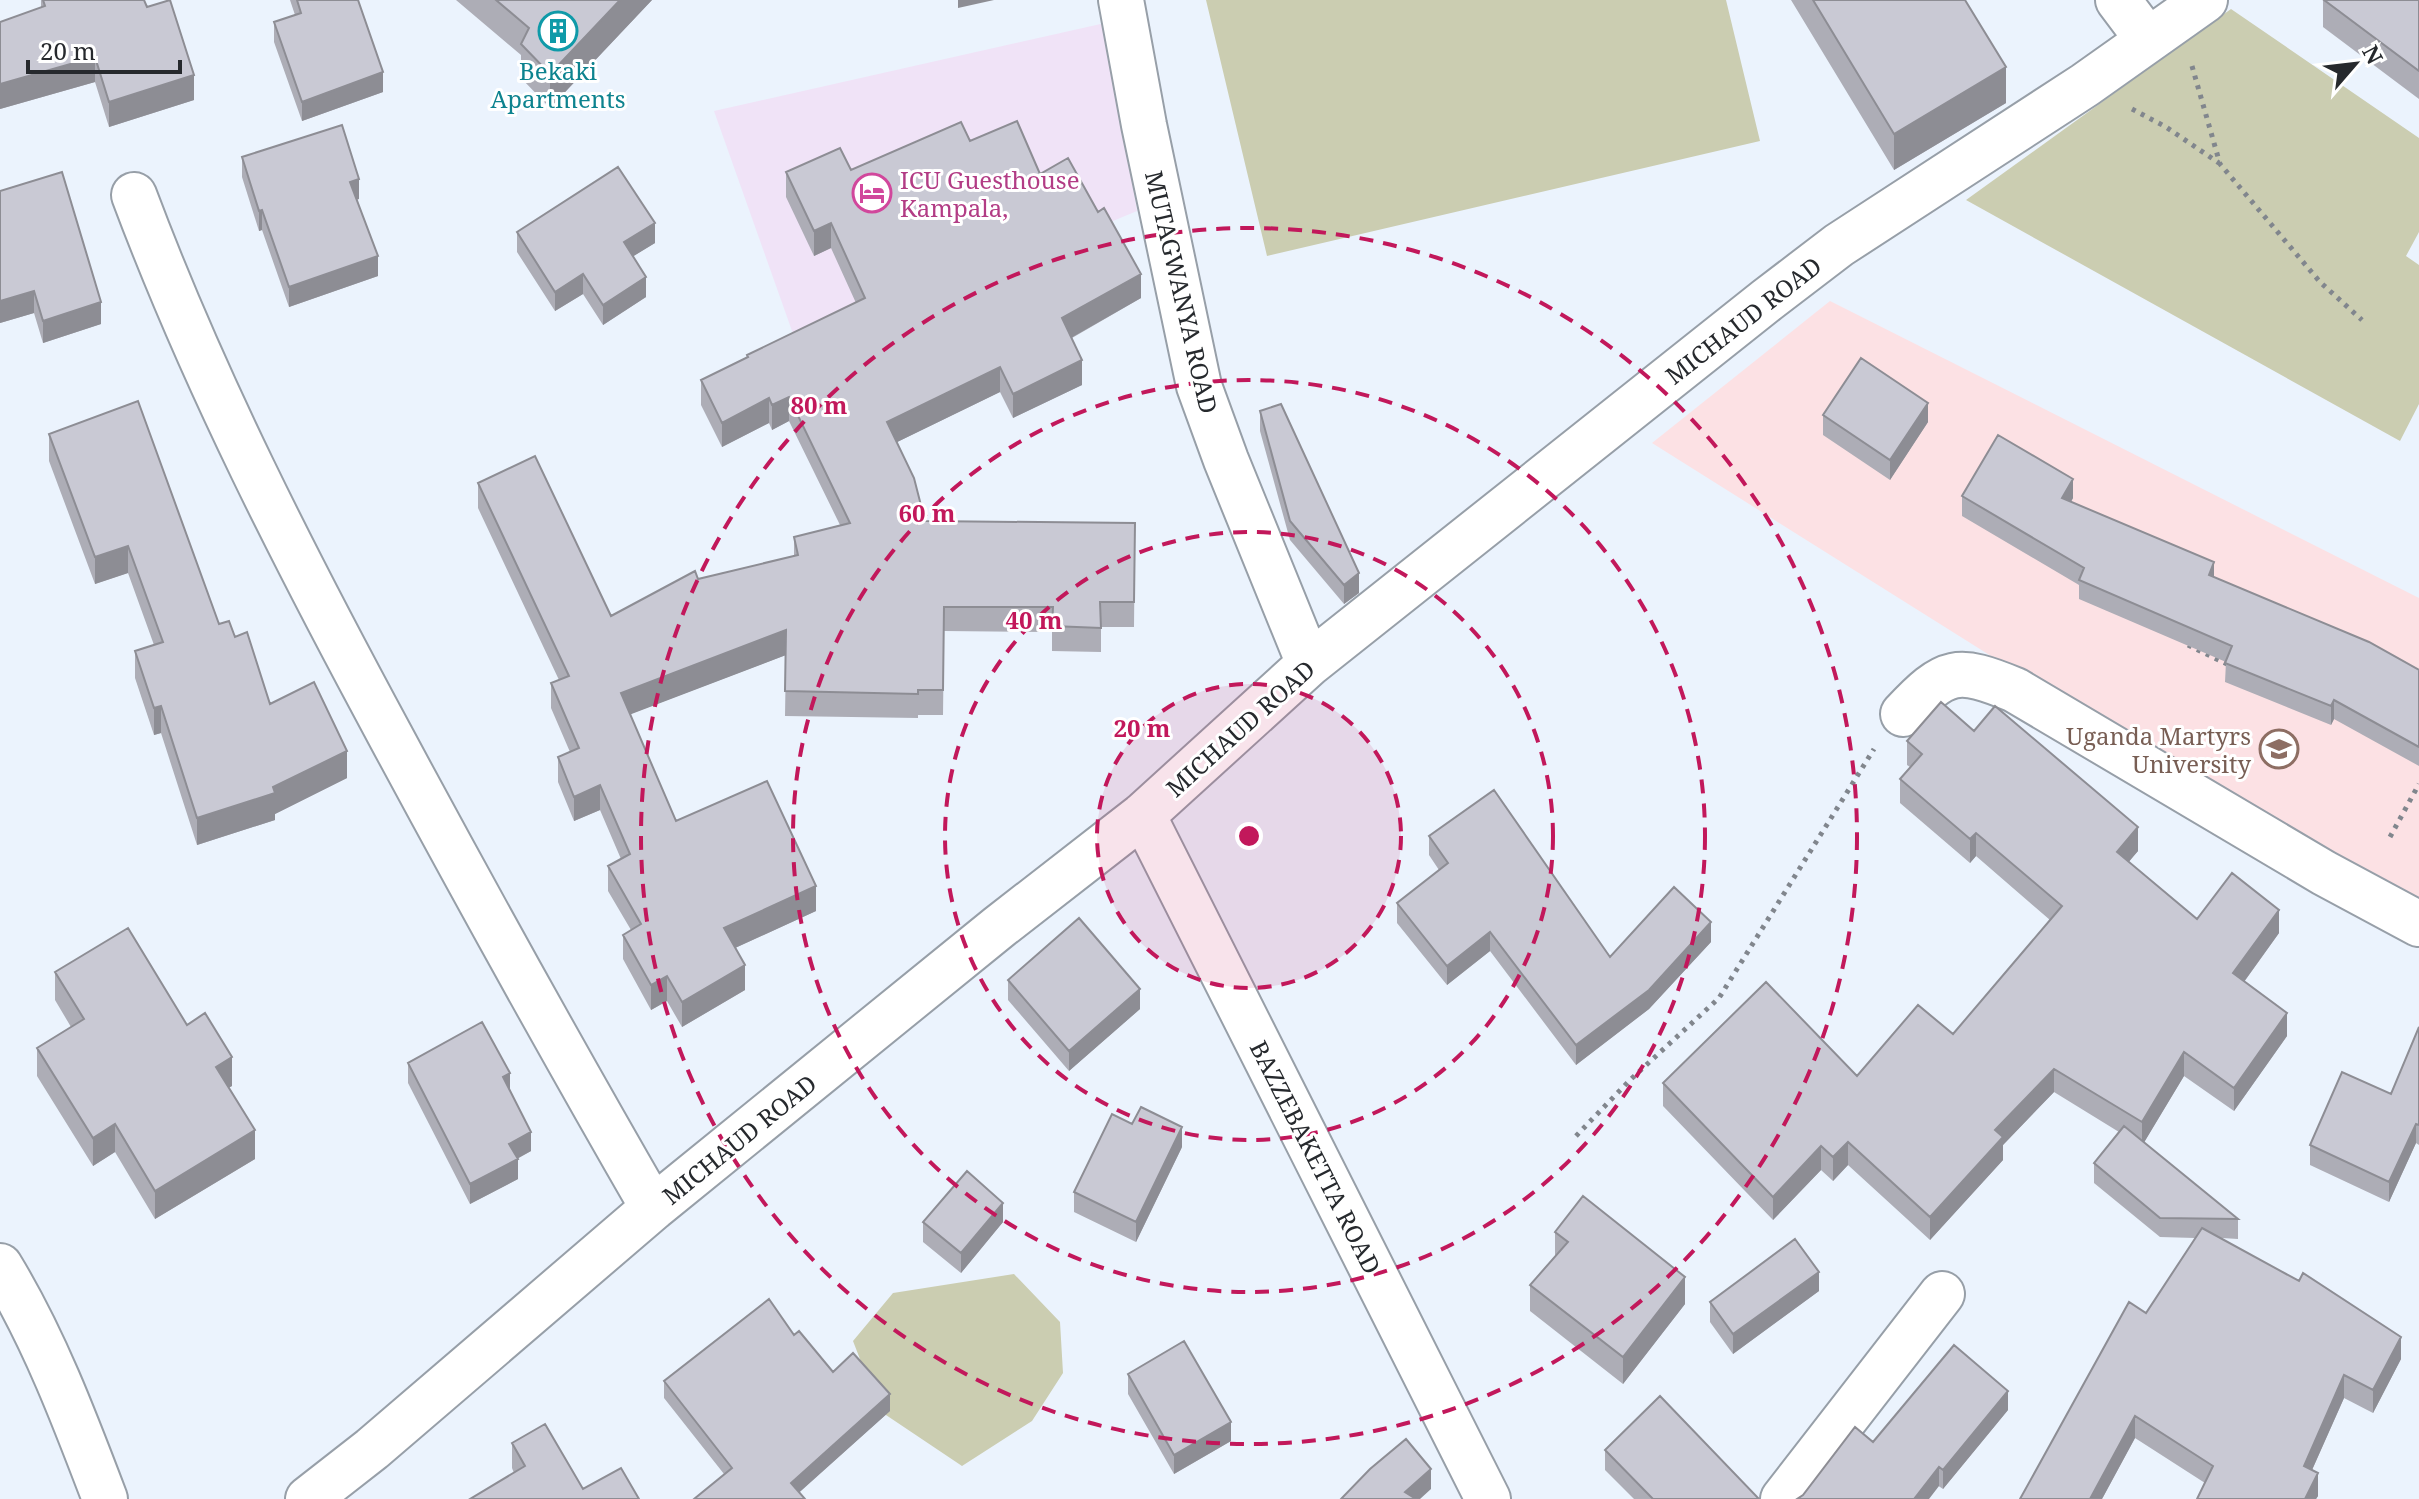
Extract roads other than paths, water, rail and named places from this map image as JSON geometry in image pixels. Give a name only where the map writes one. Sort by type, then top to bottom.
[{"type":"street","name":"MUTAGWANYA ROAD","points":[[1121,0],[1199,386],[1309,664]]},
{"type":"street","points":[[2118,0],[2177,19]]},
{"type":"street","name":"MICHAUD ROAD","points":[[308,1499],[372,1449],[653,1208],[999,927],[1143,815],[1309,664],[1839,245],[2085,85],[2177,19]]},
{"type":"street","points":[[134,195],[205,368],[321,606],[533,1001],[653,1208]]},
{"type":"street","points":[[1903,714],[1944,677],[1967,673],[2015,690],[2354,890],[2419,924]]},
{"type":"street","name":"BAZZEBAKETTA ROAD","points":[[1143,815],[1488,1499]]},
{"type":"street","points":[[0,1266],[19,1297],[75,1420],[105,1499]]},
{"type":"street","points":[[1783,1499],[1942,1294]]},
{"type":"place","name":"Bekaki Apartments","points":[[558,31]]},
{"type":"place","name":"ICU Guesthouse Kampala,","points":[[872,193]]},
{"type":"place","name":"Uganda Martyrs University","points":[[2279,749]]}]
